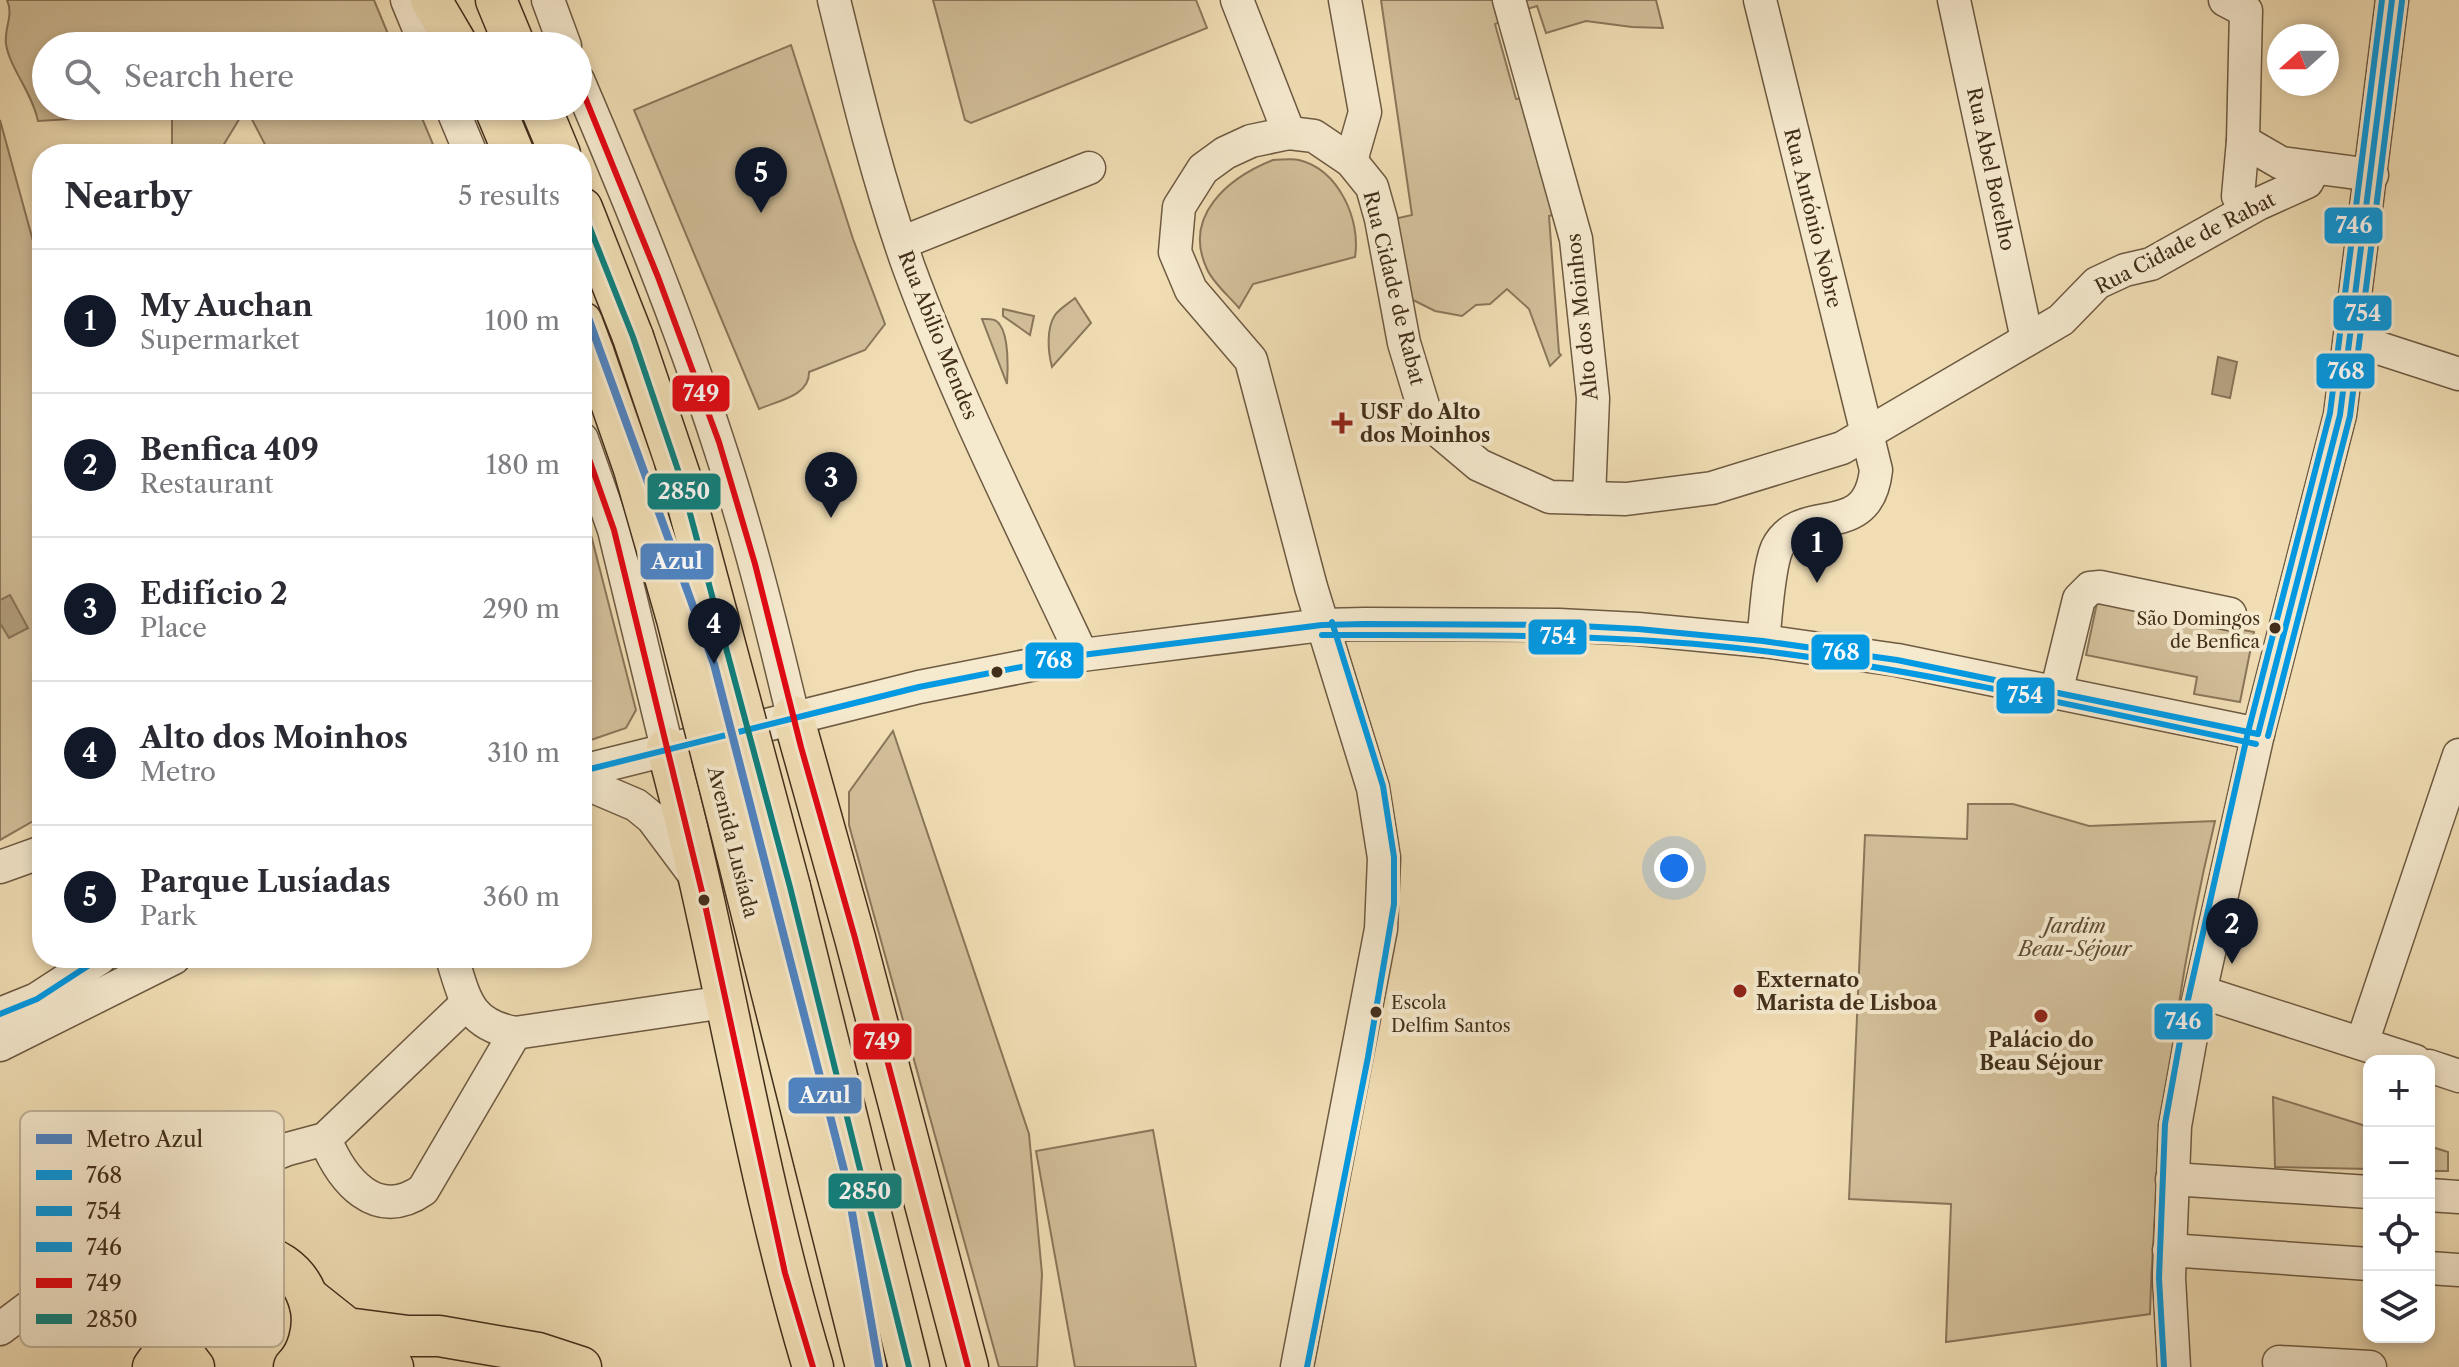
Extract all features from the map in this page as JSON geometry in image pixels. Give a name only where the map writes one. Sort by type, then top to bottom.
[{"type":"main road","points":[[431,0],[450,32]]},
{"type":"main road","points":[[450,0],[463,32]]},
{"type":"main road","points":[[496,0],[509,32]]},
{"type":"main road","points":[[515,0],[521,32]]},
{"type":"main road","points":[[500,120],[510,144]]},
{"type":"main road","points":[[546,120],[556,144]]},
{"type":"main road","points":[[592,233],[633,337],[680,476],[790,887],[909,1367]]},
{"type":"main road","name":"Avenida Lusíada","points":[[592,349],[634,469],[672,604],[866,1367]]},
{"type":"main road","points":[[793,716],[968,1367]]},
{"type":"main road","points":[[667,748],[700,883],[785,1273],[813,1367]]},
{"type":"main road","points":[[807,959],[854,1051],[881,1127],[926,1309],[925,1367]]},
{"type":"main road","points":[[784,1038],[799,1183],[838,1367]]},
{"type":"main road","points":[[284,1266],[297,1278],[308,1297],[313,1320],[309,1343],[296,1365]]},
{"type":"main road","points":[[785,1273],[789,1367]]},
{"type":"main road","points":[[308,1297],[347,1328],[401,1351],[517,1367]]},
{"type":"main road","points":[[296,1365],[324,1351],[362,1358],[401,1351],[439,1336],[524,1351],[581,1367]]},
{"type":"main road","points":[[153,1367],[186,1351]]},
{"type":"street","points":[[407,0],[420,32]]},
{"type":"street","points":[[548,0],[560,32]]},
{"type":"street","name":"Rua Abílio Mendes","points":[[834,0],[874,157],[901,243],[943,354],[1082,655]]},
{"type":"street","points":[[1237,0],[1289,133]]},
{"type":"street","points":[[1345,0],[1365,112],[1351,161]]},
{"type":"street","name":"Alto dos Moinhos","points":[[1509,0],[1576,239],[1593,398],[1589,498]]},
{"type":"street","name":"Rua António Nobre","points":[[1760,0],[1876,470],[1874,487],[1867,503],[1848,515],[1803,526],[1790,534],[1778,548],[1763,641]]},
{"type":"street","name":"Rua Abel Botelho","points":[[1954,0],[2027,339]]},
{"type":"street","points":[[2174,1367],[2169,1250],[2175,1126],[2258,734],[2340,415],[2351,339],[2361,173],[2392,0]]},
{"type":"street","name":"Rua Cidade de Rabat","points":[[2236,5],[2243,141],[2238,196]]},
{"type":"street","points":[[592,114],[658,277],[719,442],[755,564],[793,716]]},
{"type":"street","points":[[457,120],[467,144]]},
{"type":"street","name":"Rua Cidade de Rabat","points":[[1297,1367],[1384,904],[1384,858],[1373,788],[1322,625],[1251,360],[1191,290],[1175,252],[1179,207],[1203,169],[1225,153],[1251,141],[1289,133],[1314,136],[1351,161],[1372,187],[1404,343],[1428,422],[1479,465],[1550,497],[1626,499],[1712,488],[1842,448],[2061,320],[2097,283],[2125,270],[2151,264],[2258,204],[2307,182],[2314,169]]},
{"type":"street","name":"Rua Cidade de Rabat","points":[[2243,141],[2281,163],[2361,173]]},
{"type":"street","points":[[901,243],[1089,168]]},
{"type":"street","points":[[2351,339],[2459,374]]},
{"type":"street","points":[[592,467],[614,530],[667,748]]},
{"type":"street","points":[[2056,693],[2079,599],[2090,588],[2100,587],[2230,614]]},
{"type":"street","points":[[592,768],[793,716],[1082,655],[1322,625],[1559,625],[1763,641],[1897,660],[2258,734]]},
{"type":"street","points":[[2362,1043],[2459,755]]},
{"type":"street","points":[[592,786],[636,805],[652,818],[700,883]]},
{"type":"street","points":[[0,867],[32,856]]},
{"type":"street","points":[[0,1001],[29,980],[62,968]]},
{"type":"street","points":[[0,1014],[37,999],[85,968]]},
{"type":"street","points":[[0,1045],[154,968]]},
{"type":"street","points":[[455,968],[466,1004],[472,1013],[499,1030],[515,1033],[725,1002]]},
{"type":"street","points":[[2201,992],[2397,1055]]},
{"type":"street","points":[[284,1151],[325,1139],[466,1004]]},
{"type":"street","points":[[325,1139],[345,1176],[366,1195],[384,1203],[398,1203],[412,1197],[423,1190],[515,1033]]},
{"type":"street","points":[[2435,1068],[2459,1076]]},
{"type":"street","points":[[2172,1179],[2363,1192]]},
{"type":"street","points":[[2435,1195],[2459,1197]]},
{"type":"street","points":[[2169,1250],[2363,1264]]},
{"type":"street","points":[[2435,1268],[2459,1270]]},
{"type":"street","points":[[0,1329],[20,1314]]},
{"type":"street","points":[[2279,1362],[2370,1367]]},
{"type":"green space","points":[[7,0],[374,0],[387,32],[32,32],[32,103],[8,53],[6,38],[10,11]]},
{"type":"green space","points":[[933,0],[1196,0],[1207,28],[971,123],[965,120]]},
{"type":"green space","points":[[1381,0],[1503,0],[1509,18],[1495,24],[1516,99],[1529,97],[1562,212],[1549,216],[1561,355],[1550,366],[1529,309],[1507,289],[1490,304],[1476,305],[1462,316],[1435,311],[1411,299],[1394,219],[1412,215]]},
{"type":"green space","points":[[1522,0],[1656,0],[1663,28],[1586,21],[1546,33],[1537,6],[1524,10]]},
{"type":"green space","points":[[791,45],[853,239],[885,324],[865,350],[809,372],[808,380],[798,392],[759,409],[634,110]]},
{"type":"green space","points":[[0,120],[32,237],[32,822],[0,840]]},
{"type":"green space","points":[[172,120],[239,120],[224,144],[172,144]]},
{"type":"green space","points":[[252,120],[423,120],[433,144],[265,144]]},
{"type":"green space","points":[[1296,159],[1313,166],[1336,185],[1354,228],[1355,257],[1253,284],[1239,308],[1207,269],[1200,232],[1205,216],[1226,188],[1273,160]]},
{"type":"green space","points":[[1075,298],[1091,323],[1052,367],[1049,341],[1052,321]]},
{"type":"green space","points":[[1003,309],[1034,316],[1030,335],[1003,316]]},
{"type":"green space","points":[[982,319],[996,321],[1003,330],[1007,384]]},
{"type":"green space","points":[[592,539],[636,710],[626,728],[592,740]]},
{"type":"green space","points":[[2097,603],[2254,632],[2240,702],[2194,694],[2197,677],[2086,655]]},
{"type":"green space","points":[[893,731],[1029,1134],[1042,1274],[1037,1367],[999,1367],[849,825],[849,792]]},
{"type":"green space","name":"Jardim Beau-Séjour","points":[[1968,804],[2013,804],[2089,826],[2215,821],[2189,943],[2170,1066],[2157,1189],[2150,1314],[1946,1342],[1951,1204],[1849,1199],[1865,835],[1967,839]]},
{"type":"green space","points":[[2273,1097],[2363,1125],[2363,1169],[2275,1167]]},
{"type":"green space","points":[[1153,1130],[1196,1367],[1075,1367],[1036,1151]]},
{"type":"green space","points":[[2435,1148],[2448,1152],[2448,1171],[2435,1171]]},
{"type":"shaded area","points":[[2218,357],[2237,362],[2230,398],[2212,394]]},
{"type":"shaded area","points":[[10,595],[28,628],[9,638],[0,623],[0,600]]},
{"type":"metro line","name":"Azul","points":[[592,328],[714,664],[846,1178],[879,1367]]},
{"type":"transit line","name":"746","points":[[2164,1367],[2159,1278],[2165,1124],[2185,1013],[2248,732],[2330,413],[2382,0]]},
{"type":"transit line","name":"768","points":[[2258,734],[2340,415],[2392,0]]},
{"type":"transit line","name":"754","points":[[2268,736],[2350,416],[2402,1]]},
{"type":"transit line","name":"749","points":[[592,114],[658,277],[719,442],[755,564],[801,747],[855,938],[968,1367]]},
{"type":"transit line","name":"2850","points":[[592,233],[633,337],[680,476],[790,887],[909,1367]]},
{"type":"transit line","name":"749","points":[[592,467],[614,530],[704,900],[785,1273],[813,1367]]},
{"type":"transit line","name":"754","points":[[1307,1367],[1368,1057],[1394,904],[1394,857],[1383,786],[1332,622]]},
{"type":"transit line","name":"768","points":[[592,769],[919,687],[1082,655],[1322,625],[1365,624],[1559,625],[1763,641],[1897,660],[2258,734]]},
{"type":"transit line","name":"754","points":[[1322,635],[1598,638],[1763,651],[1949,680],[2256,744]]},
{"type":"transit line","name":"768","points":[[0,1014],[37,999],[85,968]]},
{"type":"place","name":"Parque Lusíadas","points":[[761,213]]},
{"type":"place","name":"USF do Alto dos Moinhos","points":[[1342,423]]},
{"type":"place","name":"Edifício 2","points":[[831,518]]},
{"type":"place","name":"My Auchan","points":[[1817,583]]},
{"type":"place","name":"São Domingos de Benfica","points":[[2275,628]]},
{"type":"place","name":"Alto dos Moinhos","points":[[714,664]]},
{"type":"place","name":"Benfica 409","points":[[2232,964]]},
{"type":"place","name":"Externato Marista de Lisboa","points":[[1740,991]]},
{"type":"place","name":"Escola Delfim Santos","points":[[1376,1012]]},
{"type":"place","name":"Palácio do Beau Séjour","points":[[2041,1016]]}]
